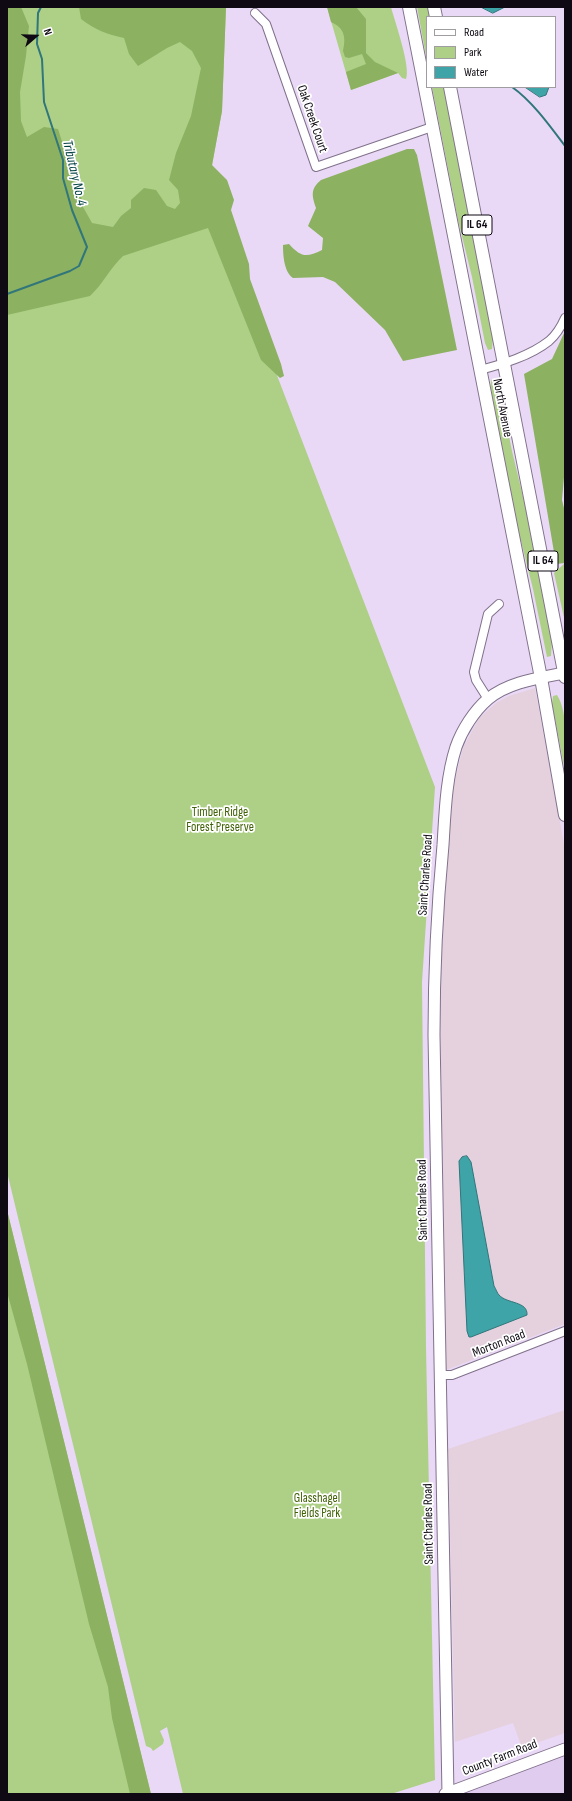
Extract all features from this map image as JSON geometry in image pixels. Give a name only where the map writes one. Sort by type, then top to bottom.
[{"type":"main road","name":"North Avenue","points":[[409,7],[541,678],[565,815]]},
{"type":"main road","name":"North Avenue","points":[[450,88],[565,675]]},
{"type":"street","name":"Oak Creek Court","points":[[255,13],[266,24],[316,167],[432,127]]},
{"type":"street","points":[[480,370],[504,363],[539,348],[550,340],[558,331],[565,318]]},
{"type":"street","points":[[488,699],[476,680],[474,672],[488,614],[499,604]]},
{"type":"street","name":"Saint Charles Road","points":[[447,1794],[434,1035],[435,942],[444,822],[452,761],[460,738],[466,726],[488,699],[506,689],[541,678],[565,675]]},
{"type":"street","name":"Morton Road","points":[[440,1375],[452,1375],[565,1331]]},
{"type":"street","name":"County Farm Road","points":[[447,1794],[565,1749]]},
{"type":"shaded area","points":[[7,7],[21,7],[29,26],[20,92],[21,121],[27,137],[44,127],[58,129],[67,157],[79,184],[83,207],[92,223],[113,227],[121,216],[131,208],[131,200],[144,188],[156,190],[167,206],[175,209],[180,203],[178,190],[169,180],[176,153],[191,116],[201,68],[192,51],[180,42],[167,48],[138,66],[129,54],[124,38],[101,31],[86,23],[81,19],[79,7],[226,7],[222,111],[212,165],[227,180],[234,200],[231,210],[249,264],[250,279],[284,376],[280,378],[261,360],[208,228],[123,256],[90,296],[7,315]]},
{"type":"shaded area","points":[[327,7],[356,7],[366,19],[366,53],[375,62],[398,73],[351,90],[346,72],[366,64],[362,54],[349,58],[345,57],[343,51],[344,38],[342,30],[336,24],[331,22]]},
{"type":"shaded area","points":[[407,149],[414,149],[417,155],[457,350],[403,361],[385,330],[335,282],[323,277],[293,278],[286,268],[283,245],[289,244],[297,252],[304,255],[322,250],[323,238],[308,226],[316,208],[313,193],[317,183],[321,180]]},
{"type":"shaded area","points":[[565,331],[565,466],[562,500],[565,512],[565,563],[556,564],[524,374],[552,359]]},
{"type":"shaded area","points":[[535,688],[565,849],[565,1324],[446,1370],[439,949],[452,791],[463,748],[479,718],[496,703],[509,696]]},
{"type":"shaded area","points":[[7,1210],[151,1794],[130,1794],[112,1718],[108,1687],[89,1624],[27,1364],[7,1292]]},
{"type":"shaded area","points":[[565,1410],[565,1733],[522,1748],[513,1723],[455,1742],[448,1449]]},
{"type":"shaded area","points":[[565,1752],[565,1794],[454,1794]]},
{"type":"green space","name":"Timber Ridge Forest Preserve","points":[[7,7],[226,7],[222,111],[207,193],[435,787],[422,982],[426,1347],[435,1780],[391,1794],[183,1794],[167,1727],[160,1731],[164,1740],[163,1744],[153,1751],[151,1748],[146,1746],[7,1172]]},
{"type":"green space","points":[[327,7],[391,7],[405,55],[407,73],[406,79],[402,78],[398,73],[351,90]]},
{"type":"green space","points":[[417,7],[429,7],[431,16],[426,16],[426,56]]},
{"type":"green space","points":[[432,88],[444,88],[493,338],[492,349],[488,350],[485,343],[472,277],[458,220]]},
{"type":"green space","points":[[495,379],[499,386],[512,451],[527,513],[552,640],[551,656],[547,657],[533,589],[518,529],[491,389],[491,380]]},
{"type":"green space","points":[[565,563],[565,622],[554,573]]},
{"type":"green space","points":[[557,695],[561,703],[565,722],[565,771],[552,704],[553,696]]},
{"type":"green space","points":[[7,1210],[151,1794],[7,1794]]},
{"type":"water","points":[[481,7],[505,7],[493,13]]},
{"type":"water","points":[[526,88],[549,88],[546,95],[540,97]]},
{"type":"water","points":[[467,1156],[471,1162],[494,1286],[498,1294],[503,1298],[524,1307],[527,1315],[471,1337],[469,1337],[467,1331],[459,1161],[462,1157]]},
{"type":"waterway","name":"Tributary No. 4","points":[[7,294],[70,271],[79,266],[87,247],[72,210],[63,178],[63,160],[44,102],[42,59],[37,44],[38,13],[41,7]]},
{"type":"waterway","name":"Tributary No. 4","points":[[513,88],[527,99],[565,146]]},
{"type":"park label","name":"Glasshagel Fields Park","points":[[317,1506]]}]
